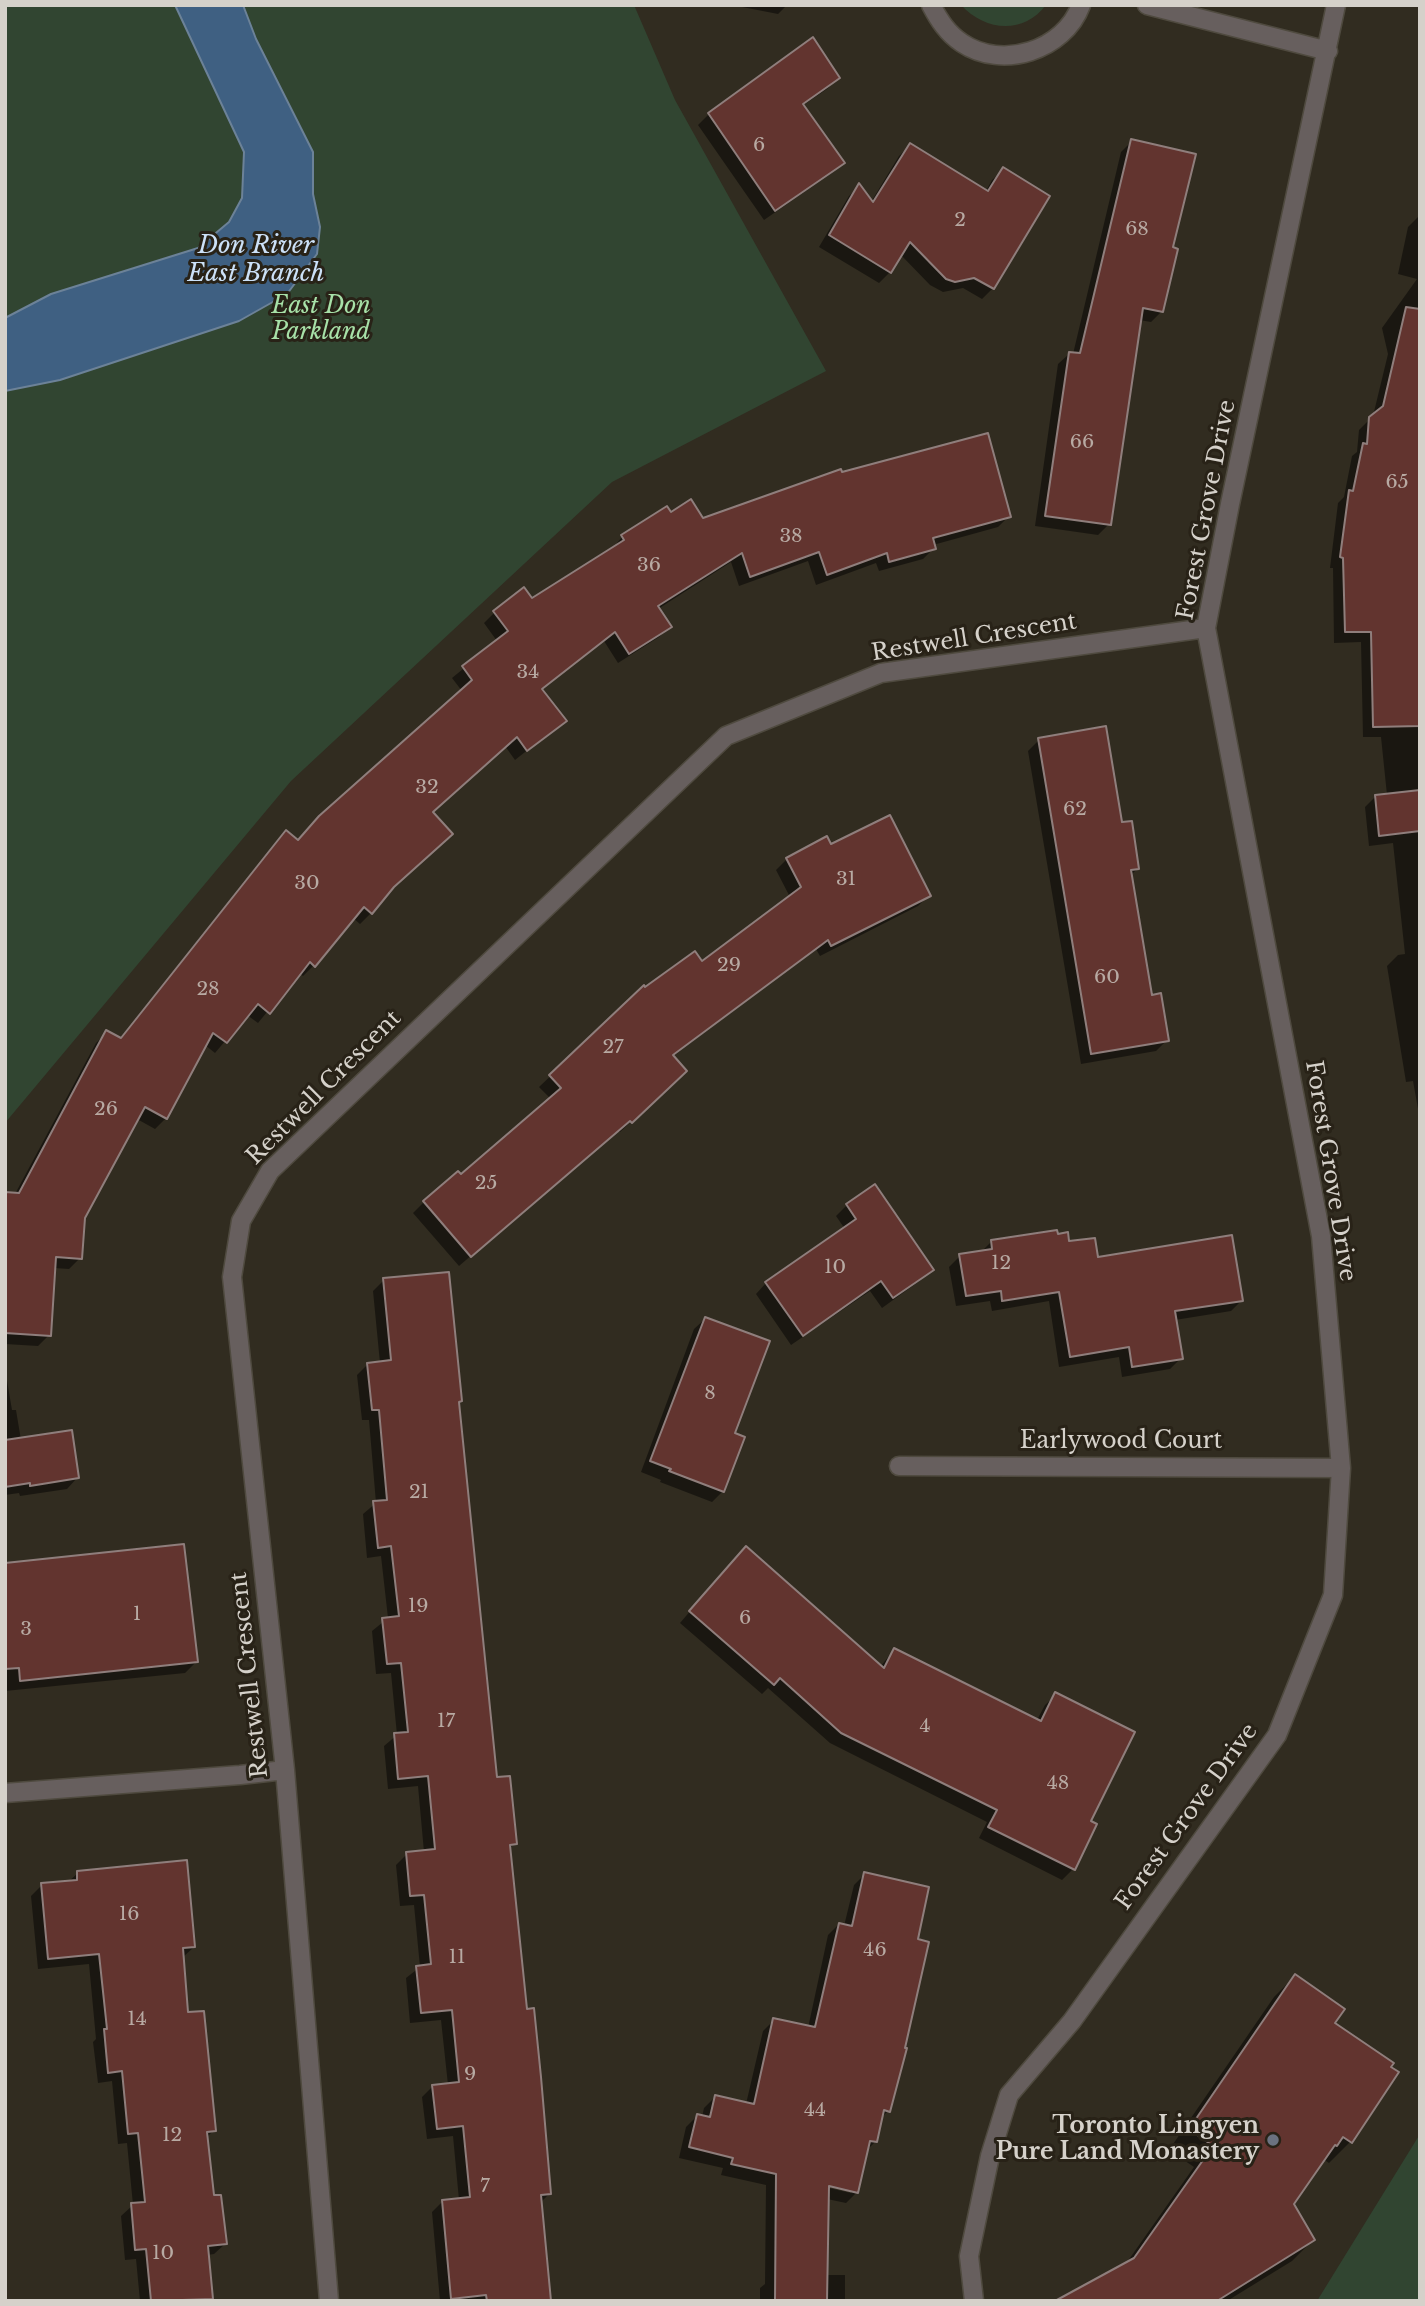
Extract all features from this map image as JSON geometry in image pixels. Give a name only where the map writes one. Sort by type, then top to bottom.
[{"type":"street","points":[[931,5],[943,26],[963,43],[987,54],[1013,56],[1038,49],[1060,35],[1077,15],[1081,5]]},
{"type":"street","points":[[1147,5],[1328,51]]},
{"type":"street","name":"Forest Grove Drive","points":[[974,2301],[969,2256],[990,2156],[1009,2095],[1072,2021],[1278,1734],[1333,1595],[1341,1468],[1321,1236],[1206,628],[1336,5]]},
{"type":"street","name":"Restwell Crescent","points":[[329,2301],[285,1770],[232,1277],[241,1221],[270,1171],[726,736],[881,673],[1206,628]]},
{"type":"street","name":"Earlywood Court","points":[[899,1466],[1341,1468]]},
{"type":"street","points":[[5,1793],[285,1770]]},
{"type":"green space","name":"East Don Parkland","points":[[5,5],[634,5],[675,100],[826,371],[612,482],[291,781],[5,1123]]},
{"type":"green space","points":[[961,5],[1046,5],[1037,15],[1026,21],[1004,26],[981,20]]},
{"type":"green space","points":[[1420,2134],[1420,2301],[1317,2301]]},
{"type":"water","name":"Don River East Branch","points":[[175,5],[243,5],[256,39],[313,152],[313,194],[320,227],[317,254],[287,294],[239,321],[60,380],[5,391],[5,318],[51,294],[198,248],[229,222],[242,198],[244,152]]},
{"type":"building","points":[[813,37],[840,78],[803,104],[845,163],[775,211],[708,113]]},
{"type":"building","points":[[1131,139],[1196,154],[1173,247],[1178,249],[1163,312],[1143,308],[1111,525],[1045,516],[1069,352],[1080,353]]},
{"type":"building","points":[[910,143],[988,191],[1003,167],[1050,196],[994,289],[974,278],[955,282],[946,279],[910,242],[891,273],[829,235],[859,183],[873,202]]},
{"type":"building","points":[[1406,307],[1420,309],[1420,726],[1373,727],[1371,632],[1345,632],[1343,558],[1340,557],[1349,490],[1353,491],[1363,443],[1367,444],[1369,417],[1383,406]]},
{"type":"building","points":[[988,433],[1011,517],[933,538],[936,549],[889,562],[887,553],[827,575],[819,552],[750,577],[742,553],[658,606],[672,627],[629,654],[615,632],[542,689],[567,721],[527,751],[517,737],[433,812],[453,834],[394,887],[372,914],[364,907],[315,967],[310,962],[270,1014],[258,1004],[227,1043],[213,1033],[167,1119],[145,1107],[85,1218],[82,1259],[56,1257],[51,1336],[5,1333],[5,1192],[19,1193],[106,1030],[121,1038],[286,830],[298,840],[319,816],[472,680],[462,666],[508,631],[493,611],[524,587],[532,598],[624,540],[621,535],[667,506],[671,512],[691,499],[703,518],[841,469],[842,472]]},
{"type":"building","points":[[1106,726],[1122,822],[1132,821],[1139,869],[1131,870],[1152,995],[1161,993],[1169,1041],[1091,1054],[1038,738]]},
{"type":"building","points":[[1420,790],[1420,831],[1379,836],[1375,795]]},
{"type":"building","points":[[890,815],[931,896],[831,946],[828,940],[673,1055],[687,1071],[632,1123],[630,1121],[471,1257],[423,1201],[458,1171],[461,1174],[561,1088],[549,1075],[644,985],[645,987],[695,951],[702,961],[801,887],[786,858],[827,836],[831,844]]},
{"type":"building","points":[[875,1184],[934,1270],[893,1298],[881,1281],[803,1336],[765,1282],[856,1219],[846,1204]]},
{"type":"building","points":[[1057,1230],[1058,1234],[1068,1232],[1069,1241],[1095,1238],[1098,1257],[1232,1235],[1243,1301],[1175,1311],[1183,1359],[1132,1367],[1129,1347],[1070,1357],[1059,1292],[1002,1301],[1001,1291],[966,1296],[959,1254],[992,1249],[991,1240]]},
{"type":"building","points":[[449,1272],[462,1401],[459,1402],[497,1777],[510,1776],[517,1844],[510,1845],[527,2009],[534,2008],[541,2077],[551,2194],[541,2195],[551,2301],[487,2301],[486,2295],[451,2299],[442,2200],[470,2197],[463,2126],[437,2129],[432,2085],[459,2082],[452,2010],[421,2013],[416,1966],[431,1964],[424,1895],[410,1896],[406,1852],[435,1849],[428,1776],[398,1779],[394,1733],[408,1732],[401,1663],[387,1664],[382,1618],[399,1616],[391,1546],[378,1548],[373,1501],[387,1500],[379,1410],[372,1410],[367,1363],[391,1360],[383,1278]]},
{"type":"building","points":[[705,1317],[770,1341],[735,1433],[745,1437],[724,1492],[650,1461]]},
{"type":"building","points":[[72,1430],[79,1478],[5,1487],[5,1440]]},
{"type":"building","points":[[184,1544],[198,1662],[20,1681],[19,1668],[5,1669],[5,1563]]},
{"type":"building","points":[[746,1546],[884,1668],[894,1648],[1041,1721],[1055,1692],[1135,1732],[1091,1821],[1097,1824],[1075,1870],[988,1827],[997,1810],[841,1733],[780,1678],[774,1685],[689,1611]]},
{"type":"building","points":[[187,1860],[195,1947],[183,1948],[188,2012],[204,2011],[216,2131],[207,2132],[214,2195],[221,2195],[227,2244],[208,2246],[213,2299],[151,2301],[146,2249],[135,2250],[131,2203],[145,2202],[138,2133],[128,2134],[122,2071],[108,2073],[104,2029],[107,2029],[99,1954],[48,1959],[41,1883],[77,1880],[77,1871]]},
{"type":"building","points":[[864,1872],[929,1887],[918,1939],[929,1942],[907,2048],[890,2112],[884,2110],[877,2142],[870,2141],[858,2193],[829,2186],[827,2301],[775,2301],[776,2174],[731,2164],[733,2158],[689,2147],[697,2114],[710,2117],[715,2095],[754,2104],[773,2018],[815,2027],[839,1923],[852,1926]]},
{"type":"building","name":"Toronto Lingyen Pure Land Monastery","points":[[1295,1974],[1345,2009],[1335,2023],[1394,2063],[1391,2067],[1399,2072],[1352,2143],[1343,2137],[1337,2146],[1335,2145],[1294,2204],[1315,2240],[1217,2301],[1055,2301],[1134,2258],[1213,2146],[1189,2129]]},
{"type":"place","name":"Toronto Lingyen Pure Land Monastery","points":[[1273,2140]]}]
